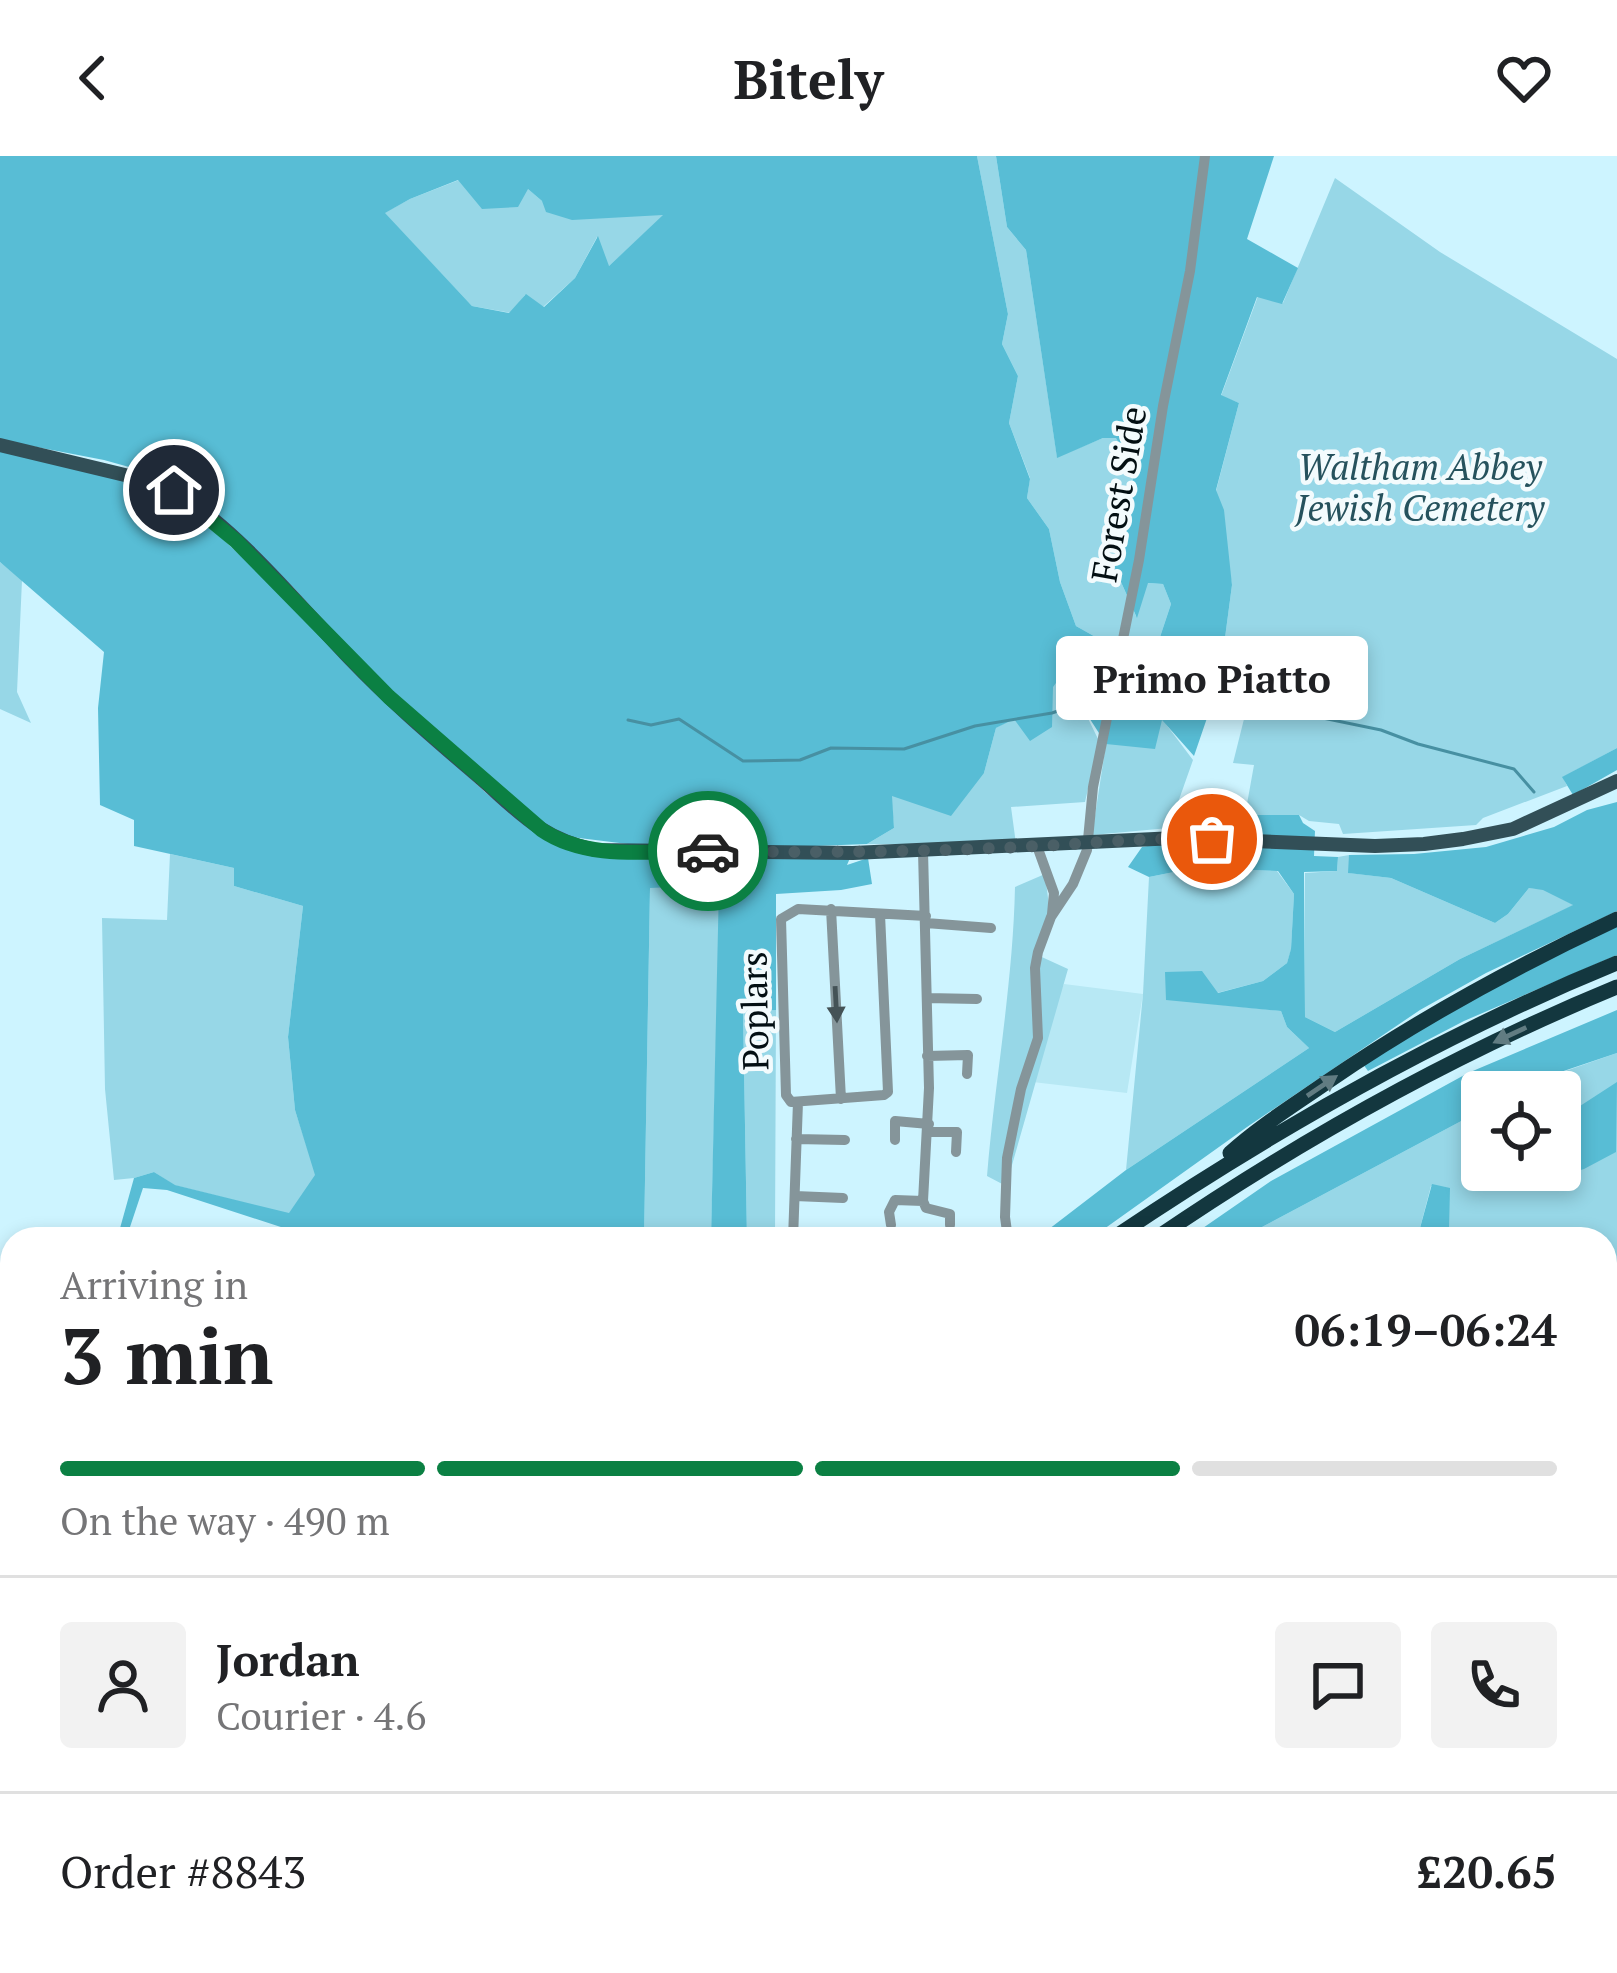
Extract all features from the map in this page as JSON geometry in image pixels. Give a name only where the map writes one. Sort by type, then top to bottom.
[{"type":"highway","points":[[1196,1183],[1265,1124],[1390,1040],[1503,975],[1617,919]]},
{"type":"highway","points":[[1130,1227],[1297,1121],[1414,1057],[1617,964]]},
{"type":"highway","points":[[1173,1227],[1391,1094],[1617,987]]},
{"type":"main road","points":[[0,446],[174,490],[236,541],[429,734],[526,819],[574,846],[595,850],[923,851],[1184,838],[1424,844],[1514,829],[1617,782]]},
{"type":"street","name":"Forest Side","points":[[1052,917],[1088,850],[1093,787],[1139,560],[1190,271],[1205,156]]},
{"type":"street","points":[[1006,1227],[1007,1158],[1037,1038],[1035,968],[1052,917],[1054,893],[1037,846]]},
{"type":"street","points":[[923,851],[929,1088],[923,1201],[926,1208],[950,1220],[956,1199]]},
{"type":"street","name":"Poplars","points":[[831,909],[798,908],[782,919],[786,1095],[791,1102],[888,1092],[880,914]]},
{"type":"street","points":[[841,1100],[831,909],[991,928]]},
{"type":"street","points":[[927,998],[977,999]]},
{"type":"street","points":[[927,1056],[968,1055],[968,1074]]},
{"type":"street","points":[[794,1227],[798,1102]]},
{"type":"street","points":[[895,1140],[896,1121],[957,1132],[956,1152]]},
{"type":"street","points":[[796,1139],[845,1140]]},
{"type":"street","points":[[795,1196],[843,1198]]},
{"type":"street","points":[[892,1225],[889,1211],[895,1200],[923,1201]]},
{"type":"shaded area","points":[[0,156],[977,156],[1008,314],[1002,344],[1018,376],[1009,423],[1030,479],[1027,498],[1049,529],[1060,582],[1076,626],[1124,653],[1159,640],[1171,604],[1163,584],[1148,583],[1137,618],[1113,564],[1135,470],[1116,438],[1103,438],[1057,458],[1026,250],[1007,227],[996,156],[1274,156],[1247,239],[1298,268],[1282,304],[1257,297],[1221,395],[1239,403],[1216,490],[1224,510],[1232,585],[1219,683],[1194,756],[1162,720],[1155,749],[1106,744],[1079,702],[1073,660],[1053,687],[1052,727],[1030,741],[1014,719],[996,728],[984,773],[951,816],[892,796],[894,828],[867,844],[644,846],[571,837],[540,822],[369,670],[293,587],[199,497],[147,472],[0,440]],"holes":[[[458,180],[482,209],[518,207],[528,189],[542,201],[546,212],[572,220],[663,215],[609,266],[598,236],[575,278],[544,307],[526,294],[509,313],[472,306],[385,213]]]},
{"type":"shaded area","points":[[0,451],[129,477],[178,497],[485,792],[554,843],[615,856],[850,858],[847,865],[868,858],[872,884],[776,894],[776,1010],[743,1011],[747,1227],[711,1227],[719,885],[650,888],[644,1227],[281,1227],[167,1190],[143,1188],[130,1227],[120,1227],[134,1178],[154,1172],[175,1185],[289,1213],[315,1175],[295,1110],[288,1037],[303,906],[234,886],[234,868],[134,846],[134,820],[100,805],[98,708],[104,652],[0,562]]},
{"type":"shaded area","points":[[1617,748],[1617,770],[1573,795],[1562,777]]},
{"type":"shaded area","points":[[1617,802],[1617,911],[1420,1010],[1107,1227],[1052,1227],[1126,1170],[1309,1048],[1287,1027],[1281,1011],[1166,1000],[1165,972],[1202,971],[1218,993],[1263,981],[1287,963],[1294,894],[1278,871],[1179,871],[1149,877],[1128,867],[1142,847],[1213,845],[1245,815],[1299,815],[1315,831],[1314,856],[1338,857],[1337,871],[1304,872],[1305,1017],[1335,1032],[1460,959],[1573,905],[1529,888],[1495,923],[1391,878],[1348,873],[1349,855],[1486,847],[1554,827],[1587,810]]},
{"type":"shaded area","points":[[1617,926],[1617,955],[1464,1021],[1368,1071],[1363,1064],[1488,990]]},
{"type":"shaded area","points":[[1064,984],[1143,994],[1127,1093],[1024,1081]]},
{"type":"shaded area","points":[[1617,1010],[1617,1053],[1564,1071],[1473,1071]]},
{"type":"shaded area","points":[[1461,1077],[1461,1121],[1262,1227],[1204,1227],[1271,1181]]},
{"type":"shaded area","points":[[1617,1082],[1616,1152],[1581,1170],[1581,1105]]},
{"type":"shaded area","points":[[1432,1184],[1450,1188],[1449,1227],[1420,1227]]},
{"type":"green space","points":[[977,156],[996,156],[1007,227],[1026,250],[1057,457],[1116,437],[1135,470],[1113,564],[1136,616],[1147,583],[1163,584],[1171,604],[1159,640],[1124,653],[1076,626],[1060,582],[1049,529],[1027,498],[1030,478],[1009,423],[1018,376],[1002,344],[1008,314]]},
{"type":"green space","name":"Waltham Abbey Jewish Cemetery","points":[[1335,178],[1440,252],[1617,359],[1617,748],[1563,777],[1567,786],[1483,818],[1476,825],[1343,834],[1339,824],[1309,821],[1299,815],[1245,815],[1254,765],[1233,763],[1248,703],[1219,683],[1232,585],[1216,491],[1239,403],[1221,396],[1258,296],[1283,303]]},
{"type":"green space","points":[[459,180],[527,188],[542,201],[665,214],[608,267],[597,237],[575,278],[543,307],[525,295],[511,313],[472,306],[384,213]]},
{"type":"green space","points":[[0,562],[22,580],[17,692],[31,723],[0,709]]},
{"type":"green space","points":[[1074,659],[1080,702],[1099,741],[1085,802],[1011,807],[1016,844],[867,844],[894,828],[891,795],[984,773],[996,728],[1039,698]]},
{"type":"green space","points":[[1162,719],[1193,760],[1169,828],[1092,835],[1106,744]]},
{"type":"green space","points":[[170,854],[234,868],[234,886],[303,906],[288,1037],[295,1110],[316,1175],[289,1214],[174,1185],[154,1172],[114,1180],[105,1089],[102,918],[167,920]]},
{"type":"green space","points":[[1349,855],[1349,873],[1391,878],[1495,923],[1529,888],[1543,889],[1574,905],[1460,959],[1335,1032],[1305,1017],[1305,873],[1337,871],[1338,857]]},
{"type":"green space","points":[[1227,869],[1277,871],[1294,894],[1287,963],[1263,981],[1217,993],[1166,972],[1166,999],[1281,1011],[1287,1027],[1309,1048],[1126,1170],[1149,877]]},
{"type":"green space","points":[[1045,874],[1050,914],[1033,953],[1068,969],[1006,1186],[987,1176],[1015,887]]},
{"type":"green space","points":[[720,885],[711,1227],[644,1227],[650,887]]},
{"type":"green space","points":[[743,1010],[776,1010],[775,1227],[747,1227]]},
{"type":"green space","points":[[1617,1053],[1617,1227],[1449,1227],[1449,1190],[1431,1186],[1420,1227],[1262,1227],[1461,1121],[1461,1191],[1581,1191],[1581,1071],[1565,1071]]},
{"type":"waterway","points":[[1117,691],[1132,687],[1174,700],[1208,696],[1229,707],[1284,710],[1381,730],[1514,769],[1534,792]]},
{"type":"waterway","points":[[628,720],[651,725],[679,719],[743,761],[800,760],[831,748],[904,749],[975,726],[1052,713],[1107,694]]},
{"type":"way so far","points":[[708,851],[853,853],[1138,838],[1212,839]]},
{"type":"place","name":"Primo Piatto","points":[[1212,839]]},
{"type":"route","points":[[174,490],[236,541],[389,697],[556,840],[595,850],[708,851]]}]
